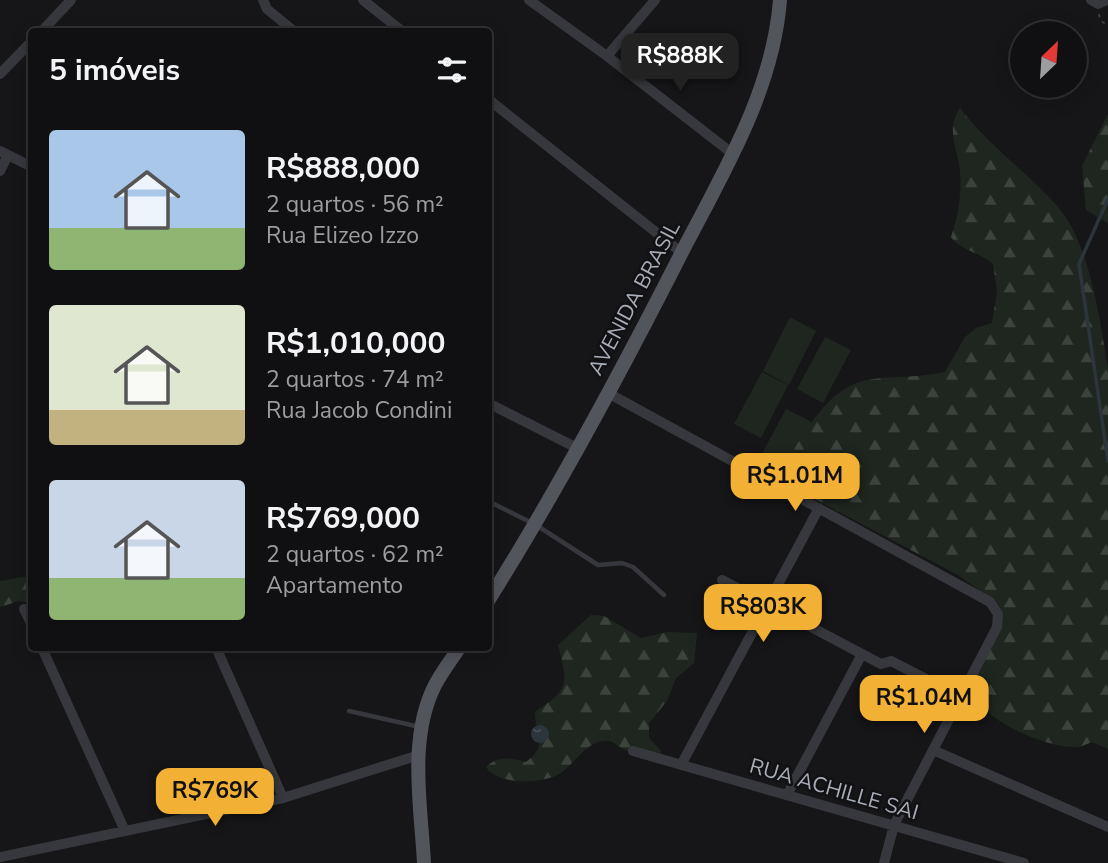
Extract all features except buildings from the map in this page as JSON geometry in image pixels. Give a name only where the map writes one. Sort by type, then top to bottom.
[{"type":"main road","name":"AVENIDA BRASIL","points":[[492,594],[536,525],[579,449],[733,154],[756,101],[780,0]]},
{"type":"main road","points":[[424,863],[419,755],[421,727],[434,686],[457,651]]},
{"type":"street","points":[[45,28],[71,0]]},
{"type":"street","points":[[263,0],[267,9],[290,28]]},
{"type":"street","points":[[363,0],[398,28]]},
{"type":"street","points":[[529,0],[607,55],[733,154]]},
{"type":"street","points":[[607,55],[655,0]]},
{"type":"street","points":[[0,74],[28,45]]},
{"type":"street","points":[[492,102],[682,253]]},
{"type":"street","points":[[0,171],[4,153],[28,165]]},
{"type":"street","points":[[608,393],[990,602],[998,614],[998,627],[894,825],[884,863]]},
{"type":"street","points":[[492,405],[579,449]]},
{"type":"street","points":[[681,765],[819,508]]},
{"type":"street","points":[[722,580],[881,664],[891,661],[961,697]]},
{"type":"street","points":[[24,609],[28,617]]},
{"type":"street","points":[[43,651],[125,831]]},
{"type":"street","points":[[218,652],[283,799]]},
{"type":"street","points":[[787,795],[862,654]]},
{"type":"street","points":[[933,750],[1108,827]]},
{"type":"street","name":"RUA ACHILLE SAI","points":[[633,751],[1024,863]]},
{"type":"street","points":[[0,857],[283,799],[419,755]]},
{"type":"lane","points":[[492,503],[536,525],[598,565],[622,563],[634,567],[664,595]]},
{"type":"lane","points":[[349,711],[421,727]]},
{"type":"path","points":[[1099,1],[1100,20],[1108,26]]},
{"type":"green space","points":[[960,108],[1058,207],[1078,241],[1092,284],[1108,368],[1108,749],[1092,742],[1076,747],[1048,743],[1015,730],[987,711],[972,689],[1002,612],[996,602],[958,575],[790,486],[783,479],[790,457],[801,438],[826,405],[840,392],[869,380],[945,372],[965,337],[976,328],[992,323],[997,291],[993,264],[959,245],[951,237],[960,197],[960,172],[953,124]]},
{"type":"green space","points":[[1108,114],[1108,223],[1086,210],[1082,166]]},
{"type":"green space","points":[[790,317],[816,331],[789,385],[763,371]]},
{"type":"green space","points":[[825,337],[851,350],[823,403],[797,389]]},
{"type":"green space","points":[[762,372],[788,385],[761,438],[734,424]]},
{"type":"green space","points":[[786,409],[812,422],[785,476],[758,461]]},
{"type":"green space","points":[[28,578],[28,602],[19,601],[0,607],[0,581]]},
{"type":"green space","points":[[591,615],[604,616],[641,638],[668,632],[697,633],[694,663],[676,678],[667,701],[649,723],[649,738],[661,751],[660,757],[631,752],[604,741],[592,745],[553,777],[533,781],[500,778],[486,767],[500,759],[526,762],[538,749],[540,738],[535,712],[555,697],[563,685],[564,669],[558,645]]},
{"type":"water","points":[[540,725],[546,728],[549,734],[546,740],[540,743],[534,740],[531,734],[534,728]]},
{"type":"waterway","points":[[1108,199],[1079,264],[1108,461]]}]
